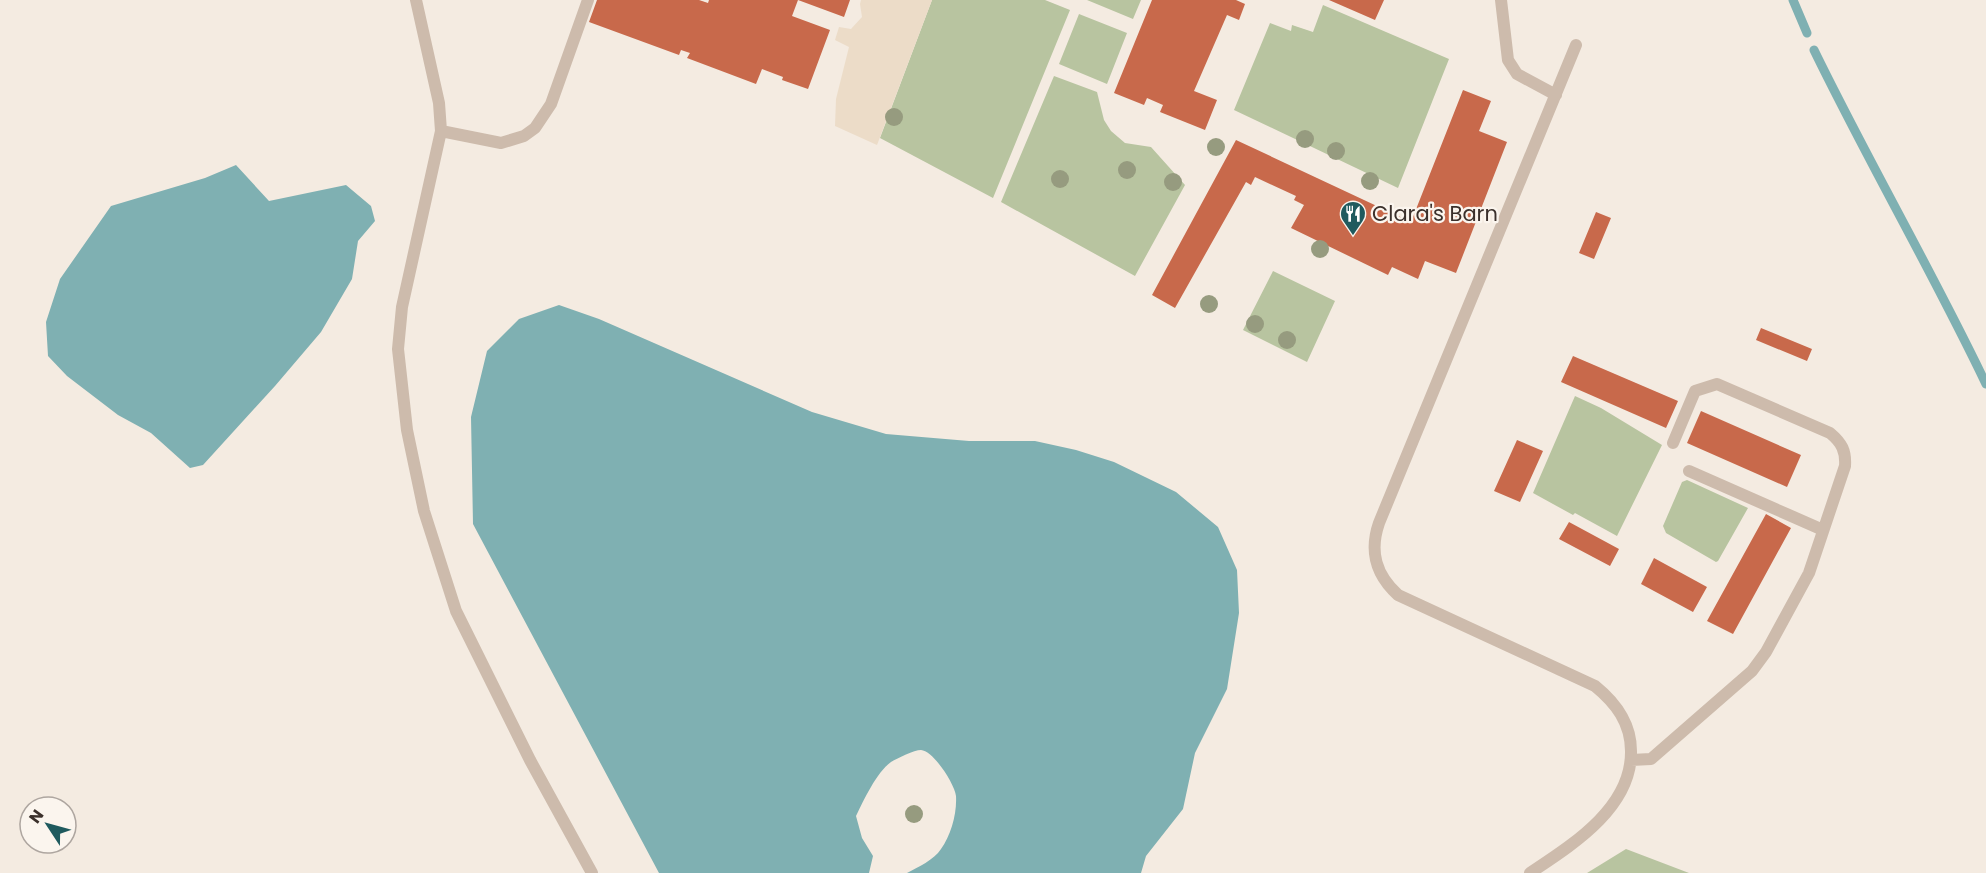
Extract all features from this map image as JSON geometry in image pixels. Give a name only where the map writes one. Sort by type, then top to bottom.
[{"type":"lane","points":[[416,0],[439,103],[441,131],[402,307],[398,349],[407,430],[423,511],[456,610],[530,760],[592,873]]},
{"type":"lane","points":[[441,131],[501,143],[524,136],[535,128],[551,104],[588,0]]},
{"type":"lane","points":[[1501,0],[1508,60],[1517,74],[1556,95]]},
{"type":"lane","points":[[1530,873],[1561,852],[1598,821],[1621,792],[1628,777],[1631,760],[1628,726],[1620,710],[1595,686],[1398,595],[1387,585],[1379,572],[1373,548],[1374,535],[1576,45]]},
{"type":"lane","points":[[1631,760],[1651,759],[1752,671],[1766,652],[1809,573],[1845,466],[1842,444],[1830,433],[1717,384],[1695,391],[1673,443]]},
{"type":"lane","points":[[1689,471],[1823,530]]},
{"type":"green space","points":[[932,0],[1045,0],[1070,10],[993,198],[880,138]]},
{"type":"green space","points":[[1087,0],[1141,0],[1133,19]]},
{"type":"green space","points":[[1323,5],[1449,59],[1398,188],[1234,110],[1270,23],[1291,31],[1292,25],[1313,32]]},
{"type":"green space","points":[[1079,14],[1127,33],[1107,84],[1059,64]]},
{"type":"green space","points":[[1054,76],[1097,92],[1104,120],[1111,131],[1125,143],[1151,147],[1185,185],[1135,276],[1001,202]]},
{"type":"green space","points":[[1273,271],[1335,301],[1307,362],[1243,330]]},
{"type":"green space","points":[[1575,396],[1601,408],[1662,445],[1617,536],[1533,493]]},
{"type":"green space","points":[[1687,480],[1748,508],[1716,562],[1666,533],[1663,526],[1682,482]]},
{"type":"green space","points":[[1626,849],[1689,873],[1587,873]]},
{"type":"shaded area","points":[[861,0],[932,0],[877,145],[835,126],[836,99],[849,47],[835,40],[839,27],[851,29],[862,17]]},
{"type":"water","points":[[236,165],[269,201],[346,185],[371,206],[375,221],[358,241],[352,279],[321,332],[203,465],[190,468],[151,433],[118,415],[67,376],[48,356],[46,322],[60,279],[111,206],[205,178]]},
{"type":"water","points":[[559,305],[599,319],[812,412],[886,434],[969,441],[1035,441],[1076,450],[1114,462],[1176,492],[1218,527],[1237,570],[1239,613],[1227,689],[1195,753],[1183,809],[1146,856],[1141,873],[907,873],[938,853],[950,831],[955,810],[955,791],[948,777],[932,756],[921,750],[891,762],[880,773],[856,816],[862,838],[873,856],[869,873],[659,873],[473,524],[471,417],[487,351],[519,319]]},
{"type":"building","points":[[597,0],[699,0],[708,3],[709,0],[798,0],[792,16],[830,30],[808,89],[782,80],[783,77],[762,69],[756,84],[687,58],[690,53],[681,50],[679,55],[589,22]]},
{"type":"building","points":[[798,0],[850,0],[844,17]]},
{"type":"building","points":[[1152,0],[1236,0],[1245,4],[1239,20],[1227,15],[1194,91],[1217,100],[1205,130],[1160,112],[1163,105],[1147,98],[1144,105],[1114,93]]},
{"type":"building","points":[[1329,0],[1384,0],[1375,20]]},
{"type":"building","points":[[1463,90],[1491,101],[1479,131],[1507,142],[1456,273],[1425,261],[1418,279],[1392,267],[1388,275],[1291,228],[1304,205],[1294,200],[1296,196],[1255,177],[1251,185],[1246,182],[1175,308],[1152,295],[1236,140],[1411,222]]},
{"type":"building","points":[[1596,212],[1611,218],[1594,259],[1579,253]]},
{"type":"building","points":[[1761,328],[1812,349],[1807,361],[1756,340]]},
{"type":"building","points":[[1573,356],[1678,401],[1666,428],[1561,382]]},
{"type":"building","points":[[1701,411],[1801,455],[1787,487],[1687,443]]},
{"type":"building","points":[[1517,440],[1543,451],[1520,502],[1494,491]]},
{"type":"building","points":[[1766,514],[1791,528],[1733,634],[1707,621]]},
{"type":"building","points":[[1569,522],[1619,549],[1610,566],[1559,539]]},
{"type":"building","points":[[1654,558],[1707,587],[1693,612],[1641,584]]},
{"type":"waterway","points":[[1793,0],[1807,33]]},
{"type":"waterway","points":[[1814,50],[1986,384]]},
{"type":"place","name":"Clara's Barn","points":[[1353,237]]}]
